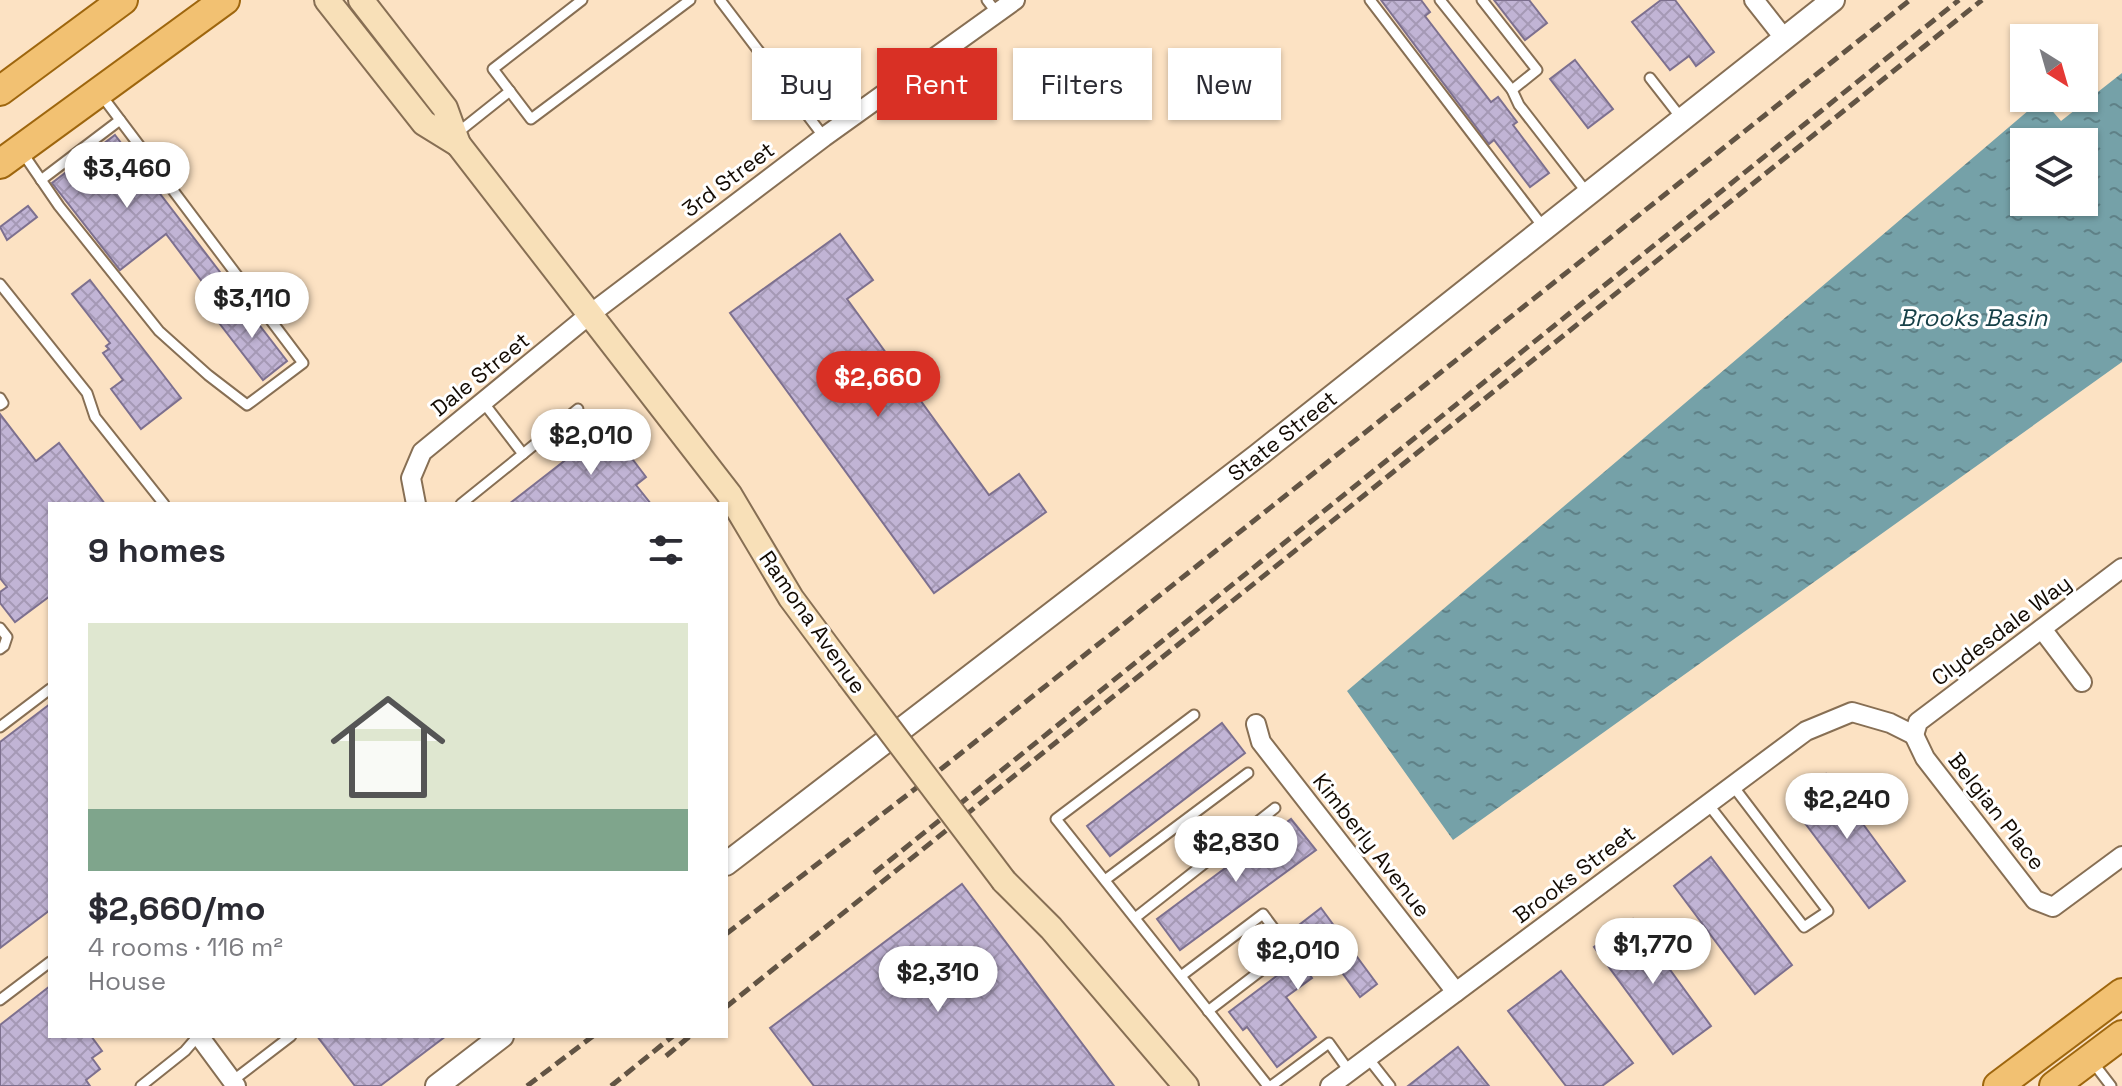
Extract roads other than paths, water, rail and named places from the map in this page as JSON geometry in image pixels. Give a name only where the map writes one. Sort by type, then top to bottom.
[{"type":"main road","points":[[10,157],[225,0]]},
{"type":"main road","name":"Ramona Avenue","points":[[327,0],[424,123],[456,140]]},
{"type":"main road","name":"Ramona Avenue","points":[[361,0],[445,108],[456,140],[729,494],[791,598],[1004,881],[1051,928],[1186,1086]]},
{"type":"main road","points":[[0,91],[115,2]]},
{"type":"main road","points":[[1998,1086],[2122,993]]},
{"type":"main road","points":[[2054,1086],[2122,1035]]},
{"type":"street","name":"3rd Street","points":[[589,315],[992,6],[1015,0]]},
{"type":"street","points":[[1754,0],[1784,38]]},
{"type":"street","name":"State Street","points":[[728,862],[1244,466],[1833,0]]},
{"type":"street","name":"Dale Street","points":[[416,502],[411,478],[422,452],[589,315]]},
{"type":"street","name":"Clydesdale Way","points":[[1914,735],[1918,722],[2122,568]]},
{"type":"street","points":[[2042,629],[2082,682]]},
{"type":"street","name":"Brooks Street","points":[[1330,1086],[1806,731],[1852,712],[1890,723],[1914,735]]},
{"type":"street","name":"Kimberly Avenue","points":[[1256,724],[1261,742],[1456,992]]},
{"type":"street","name":"Belgian Place","points":[[1914,735],[1925,758],[2035,900],[2053,907],[2122,856]]},
{"type":"street","points":[[199,1038],[232,1084]]},
{"type":"street","points":[[437,1086],[499,1038]]},
{"type":"lane","points":[[582,0],[493,69],[531,119],[690,0]]},
{"type":"lane","points":[[720,0],[824,137]]},
{"type":"lane","points":[[1370,0],[1544,228]]},
{"type":"lane","points":[[1440,0],[1512,90],[1519,105],[1588,194]]},
{"type":"lane","points":[[1482,0],[1537,70],[1512,90]]},
{"type":"lane","points":[[1650,78],[1682,119]]},
{"type":"lane","points":[[10,157],[41,180],[159,331],[247,405],[303,363],[99,91]]},
{"type":"lane","points":[[456,140],[510,91]]},
{"type":"lane","points":[[41,180],[120,120]]},
{"type":"lane","points":[[0,284],[87,393],[95,417],[162,502]]},
{"type":"lane","points":[[0,398],[3,403],[0,405]]},
{"type":"lane","points":[[483,402],[523,454]]},
{"type":"lane","points":[[463,502],[578,409]]},
{"type":"lane","points":[[0,628],[7,637],[0,649]]},
{"type":"lane","points":[[0,727],[48,691]]},
{"type":"lane","points":[[1194,715],[1056,819],[1270,1086],[1329,1043],[1349,1071]]},
{"type":"lane","points":[[1105,880],[1248,773]]},
{"type":"lane","points":[[1708,804],[1804,927],[1828,911],[1733,786]]},
{"type":"lane","points":[[1135,918],[1275,808]]},
{"type":"lane","points":[[1181,976],[1263,914],[1289,949],[1208,1011]]},
{"type":"lane","points":[[0,1000],[48,964]]},
{"type":"lane","points":[[141,1086],[185,1051],[196,1038]]},
{"type":"lane","points":[[232,1084],[289,1038]]},
{"type":"lane","points":[[1368,1058],[1390,1086]]},
{"type":"lane","points":[[2090,1059],[2111,1086]]},
{"type":"water","name":"Brooks Basin","points":[[2122,73],[2122,362],[1453,840],[1347,691],[2027,112],[2053,112],[2061,121],[2072,112],[2098,112],[2098,92]]},
{"type":"railway","points":[[728,932],[941,769],[1910,0]]},
{"type":"railway","points":[[874,873],[1959,0]]},
{"type":"railway","points":[[728,1005],[1982,0]]},
{"type":"railway","points":[[527,1086],[590,1038]]},
{"type":"railway","points":[[611,1086],[671,1038]]},
{"type":"railway","points":[[666,1056],[688,1038]]}]
